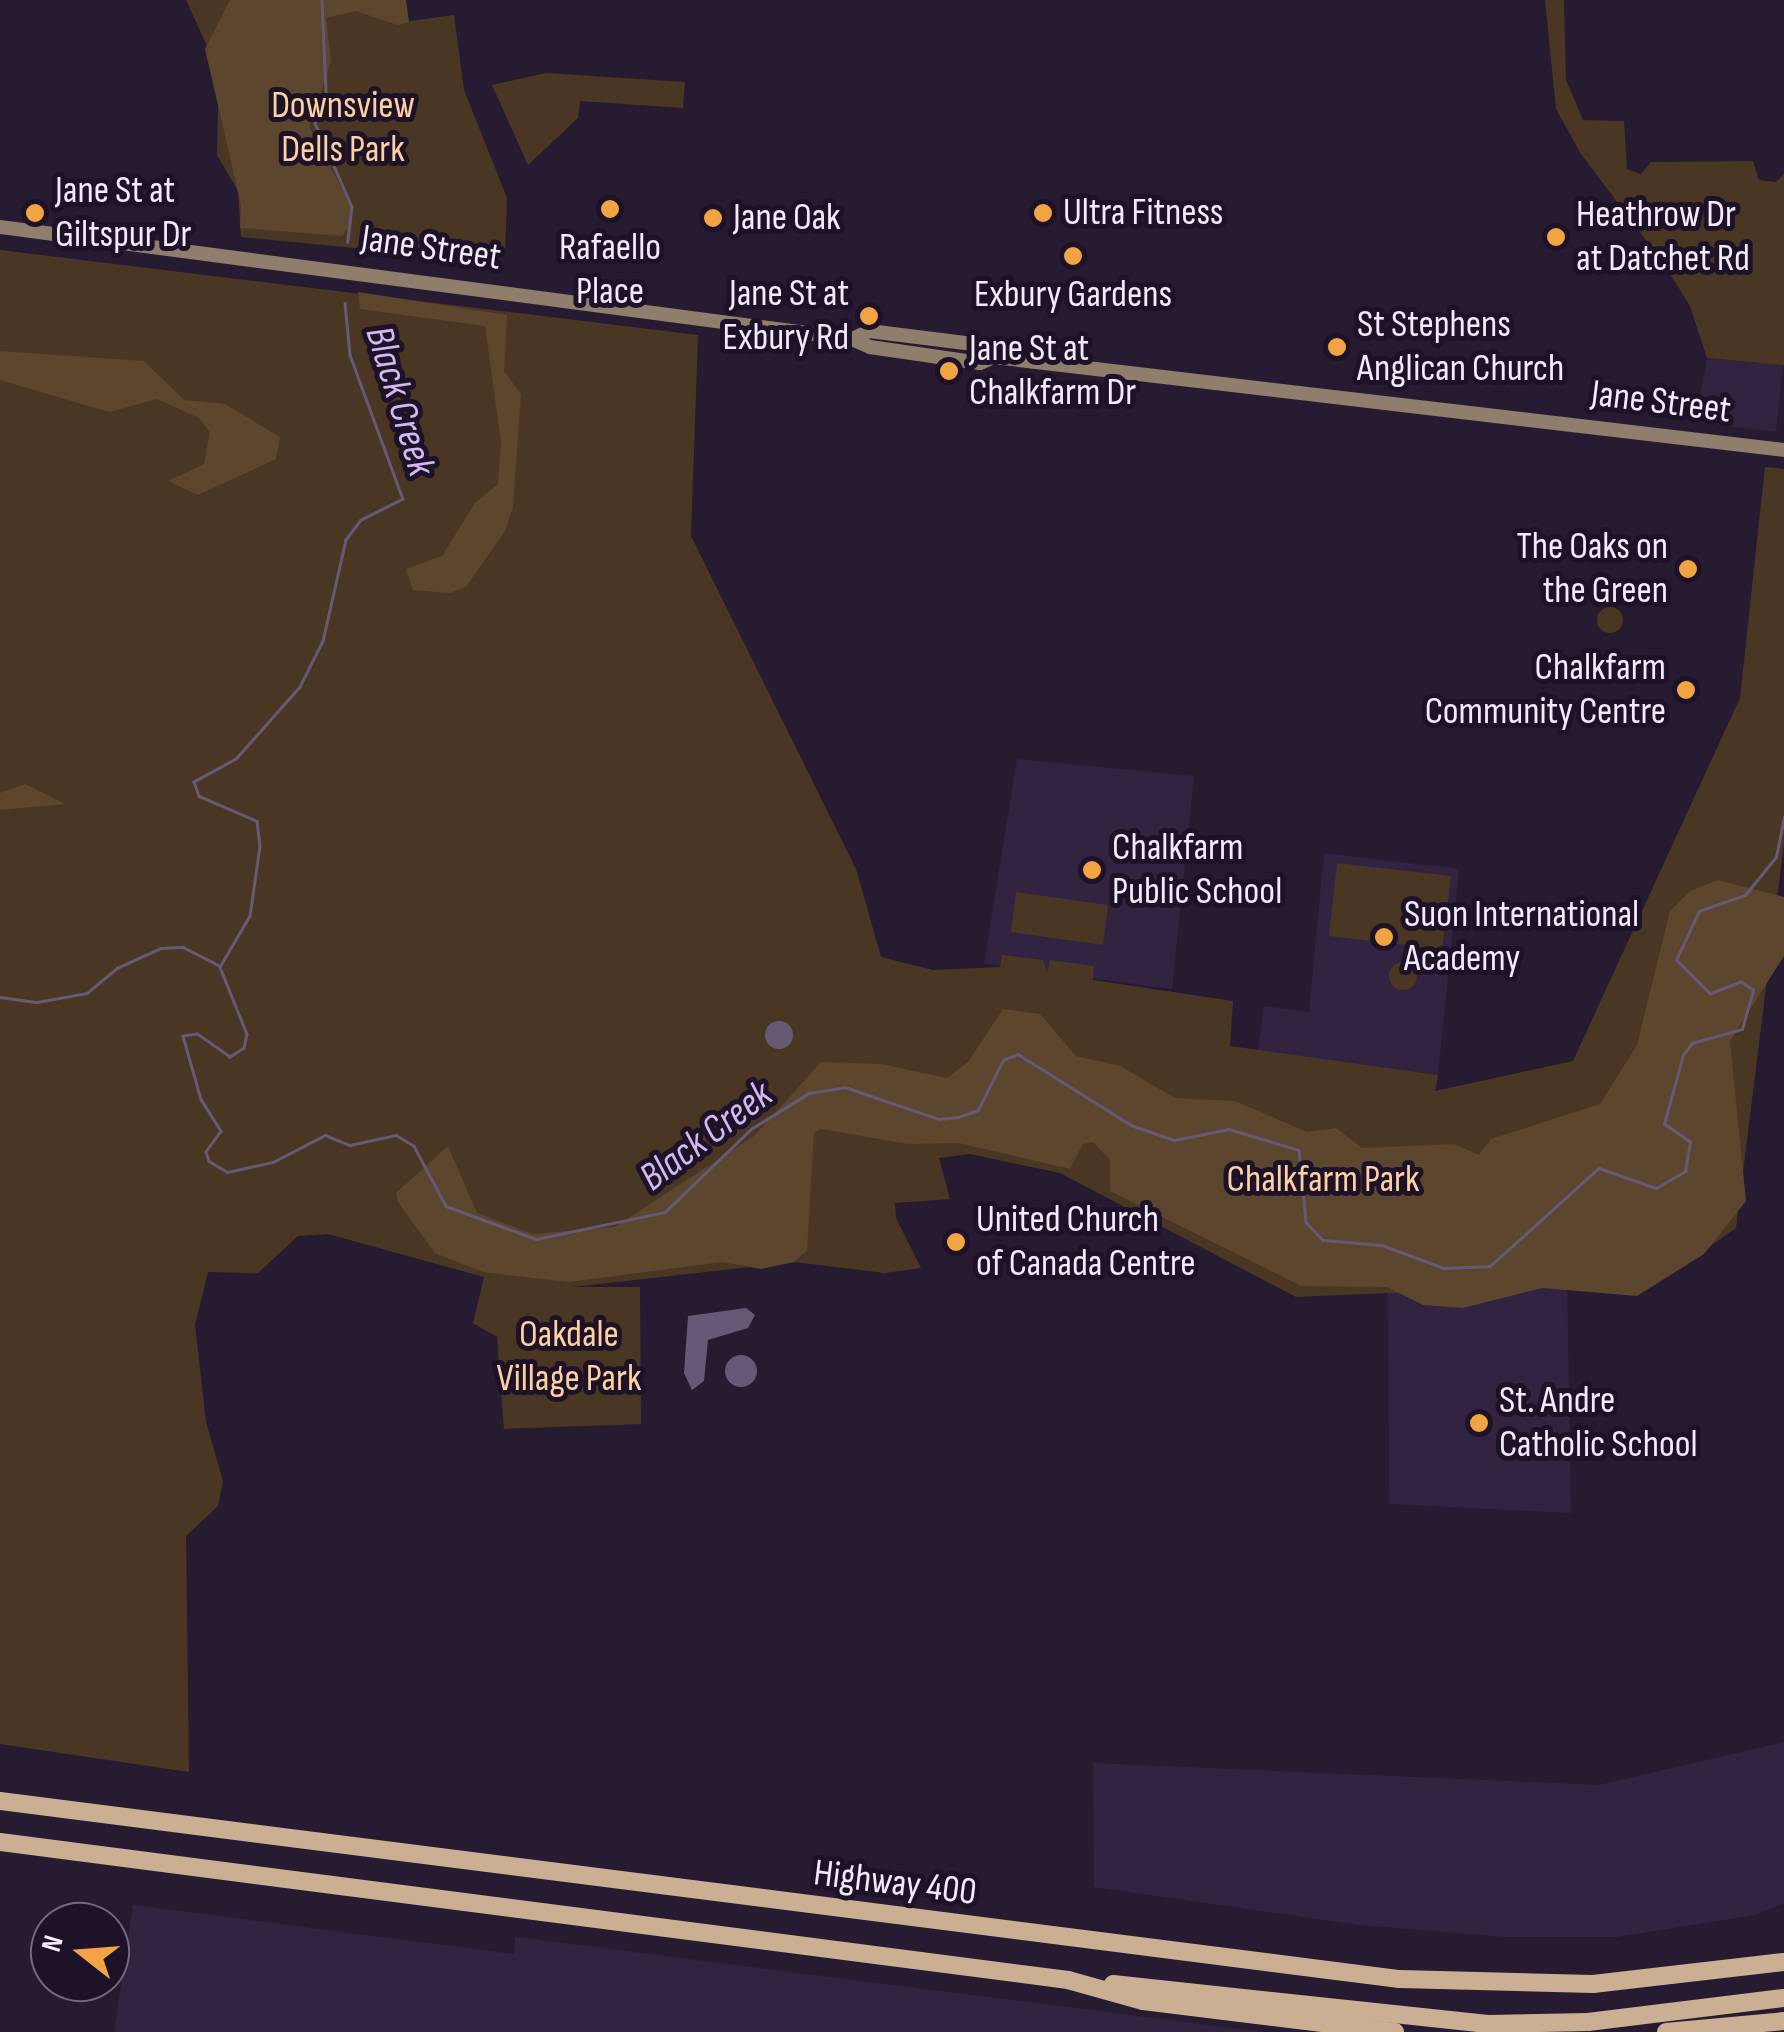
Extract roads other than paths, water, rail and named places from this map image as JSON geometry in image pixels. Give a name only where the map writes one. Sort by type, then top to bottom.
[{"type":"highway","name":"Highway 400","points":[[0,1801],[1400,1979],[1593,1984],[1784,1962]]},
{"type":"highway","name":"Highway 400","points":[[0,1842],[1068,1980],[1143,2001],[1395,2032]]},
{"type":"highway","points":[[1068,1980],[1488,2024],[1588,2022],[1784,1998]]},
{"type":"highway","points":[[1666,2032],[1784,2021]]},
{"type":"main road","name":"Jane Street","points":[[0,227],[852,339],[869,331],[980,345],[994,357],[1784,450]]},
{"type":"waterway","name":"Black Creek","points":[[322,0],[326,93],[315,123],[352,207],[348,242]]},
{"type":"waterway","name":"Black Creek","points":[[345,303],[350,355],[403,499],[361,520],[346,540],[323,641],[300,687],[236,759],[194,782],[199,796],[257,821],[260,846],[250,916],[220,967],[247,1034],[244,1048],[230,1057],[197,1034],[183,1036],[201,1099],[221,1131],[206,1152],[209,1161],[227,1172],[273,1162],[325,1135],[350,1145],[396,1135],[414,1146],[446,1206],[536,1239],[665,1212],[751,1129],[809,1093],[845,1087],[939,1119],[958,1117],[978,1110],[1003,1060],[1018,1054],[1131,1125],[1174,1140],[1229,1129],[1299,1150],[1306,1222],[1323,1240],[1382,1245],[1444,1268],[1490,1266],[1599,1168],[1656,1188],[1685,1171],[1690,1142],[1664,1124],[1683,1055],[1692,1043],[1742,1029],[1753,990],[1741,982],[1710,994],[1676,960],[1699,911],[1745,895],[1776,857],[1784,817]]},
{"type":"waterway","points":[[0,997],[37,1002],[87,993],[117,968],[161,948],[183,947],[218,965]]},
{"type":"place","name":"Rafaello Place","points":[[610,209]]},
{"type":"place","name":"Jane St at Giltspur Dr","points":[[35,213]]},
{"type":"place","name":"Ultra Fitness","points":[[1043,213]]},
{"type":"place","name":"Jane Oak","points":[[713,218]]},
{"type":"place","name":"Heathrow Dr at Datchet Rd","points":[[1556,237]]},
{"type":"place","name":"Exbury Gardens","points":[[1073,256]]},
{"type":"place","name":"Jane St at Exbury Rd","points":[[869,316]]},
{"type":"place","name":"St Stephens Anglican Church","points":[[1337,347]]},
{"type":"place","name":"Jane St at Chalkfarm Dr","points":[[949,371]]},
{"type":"place","name":"The Oaks on the Green","points":[[1688,569]]},
{"type":"place","name":"Chalkfarm Community Centre","points":[[1686,690]]},
{"type":"place","name":"Chalkfarm Public School","points":[[1092,870]]},
{"type":"place","name":"Suon International Academy","points":[[1384,937]]},
{"type":"place","name":"United Church of Canada Centre","points":[[956,1242]]},
{"type":"place","name":"St. Andre Catholic School","points":[[1479,1423]]},
{"type":"park label","name":"Downsview Dells Park","points":[[343,128]]},
{"type":"park label","name":"Chalkfarm Park","points":[[1323,1180]]},
{"type":"park label","name":"Oakdale Village Park","points":[[569,1357]]}]
